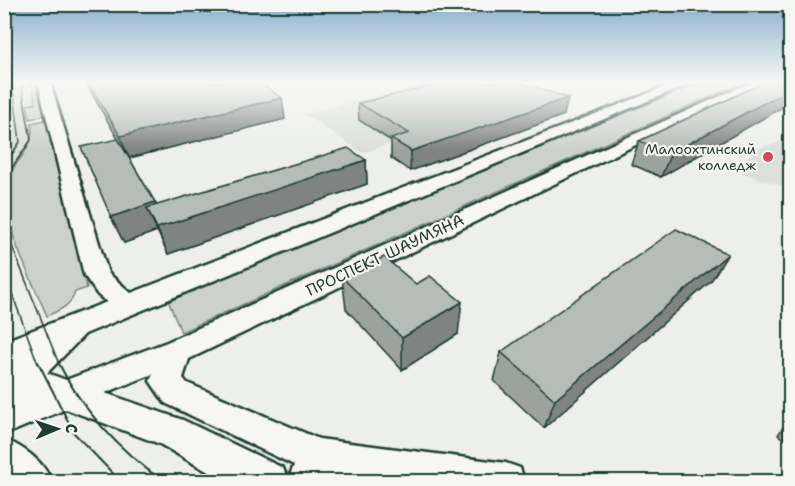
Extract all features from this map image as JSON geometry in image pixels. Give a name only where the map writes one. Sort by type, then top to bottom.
[{"type":"street","points":[[51,105],[96,275],[107,289],[128,304]]},
{"type":"street","points":[[8,375],[87,320],[631,105]]},
{"type":"street","name":"ПРОСПЕКТ ШАУМЯНА","points":[[4,418],[62,393],[137,368],[177,351],[712,105]]},
{"type":"street","points":[[177,351],[166,381],[176,393],[312,470],[506,482]]},
{"type":"street","points":[[8,375],[171,432],[209,454],[269,482]]},
{"type":"street","points":[[4,457],[33,482]]},
{"type":"shaded area","points":[[4,105],[30,105],[27,105],[33,140],[17,163],[5,168]]},
{"type":"shaded area","points":[[27,105],[46,105],[49,114],[30,119]]},
{"type":"shaded area","points":[[341,105],[498,105],[504,107],[362,153],[304,114]]},
{"type":"shaded area","points":[[646,105],[693,105],[181,332],[167,298]]},
{"type":"shaded area","points":[[51,119],[87,288],[75,292],[68,304],[47,316],[12,233],[7,216],[5,185],[27,148],[32,132],[31,123]]},
{"type":"shaded area","name":"Малоохтинский колледж","points":[[790,128],[790,189],[727,168],[764,146],[784,139],[783,133]]},
{"type":"building","points":[[101,105],[254,105],[120,136]]},
{"type":"building","points":[[361,105],[548,105],[411,151],[391,139],[409,133]]},
{"type":"building","points":[[717,105],[761,105],[671,153],[639,141]]},
{"type":"building","points":[[118,139],[155,202],[111,217],[81,147]]},
{"type":"building","points":[[348,148],[366,160],[157,228],[147,208]]},
{"type":"building","points":[[676,229],[728,254],[555,400],[501,352]]},
{"type":"building","points":[[384,257],[416,284],[430,276],[462,302],[402,338],[342,277]]},
{"type":"tram line","points":[[12,154],[20,142],[15,105]]},
{"type":"tram line","points":[[4,179],[31,140],[25,105]]},
{"type":"tram line","points":[[4,226],[59,363]]},
{"type":"tram line","points":[[4,272],[38,364]]},
{"type":"tram line","points":[[38,362],[74,433],[121,482]]},
{"type":"tram line","points":[[59,363],[79,397],[104,429],[132,457],[164,482]]},
{"type":"place","name":"Малоохтинский колледж","points":[[768,157]]}]
